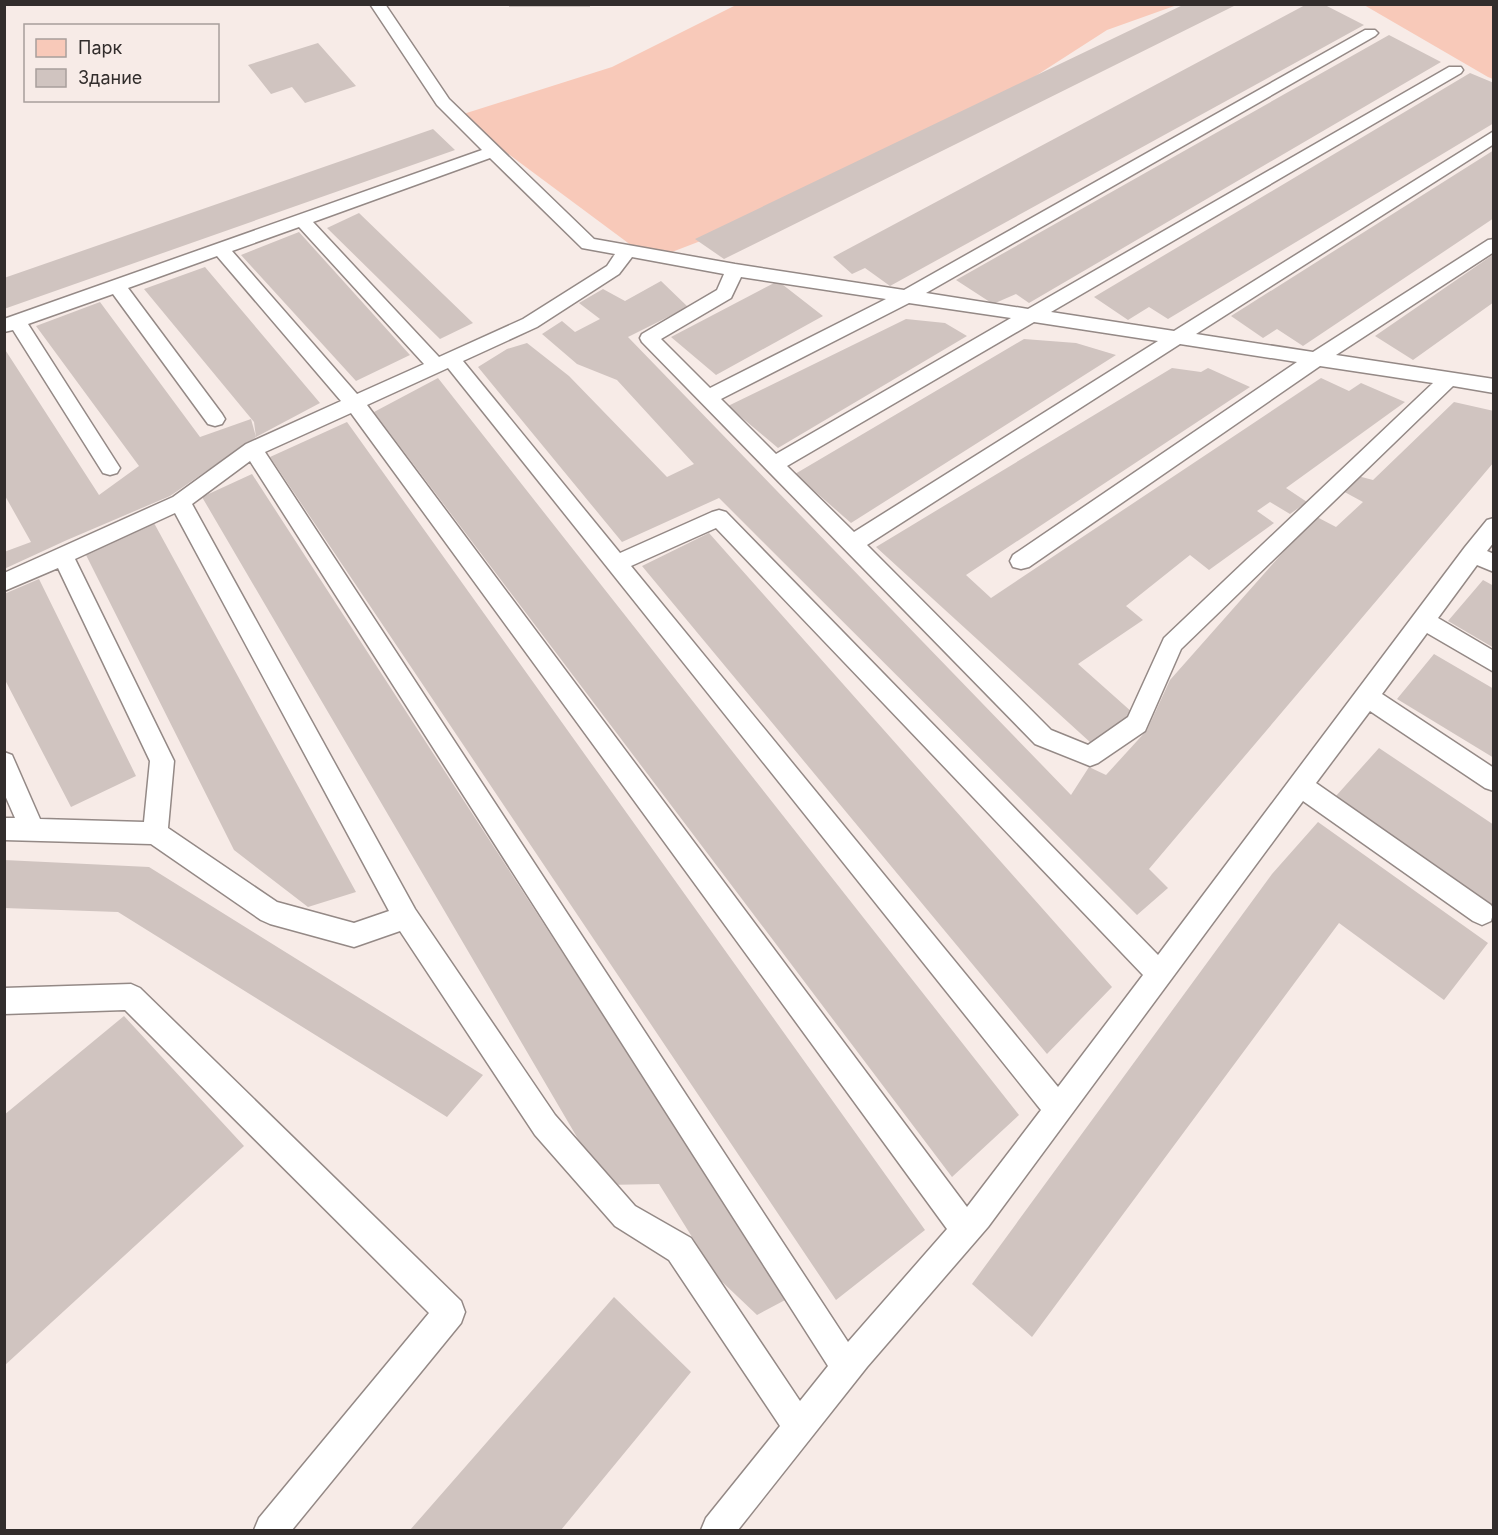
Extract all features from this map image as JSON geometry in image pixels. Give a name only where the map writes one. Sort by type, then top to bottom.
[{"type":"lane","points":[[376,4],[443,102],[588,244],[735,270],[1494,386]]},
{"type":"lane","points":[[708,397],[907,296],[1370,33]]},
{"type":"lane","points":[[774,464],[1455,70]]},
{"type":"lane","points":[[852,544],[1494,136]]},
{"type":"lane","points":[[110,468],[10,323],[494,152]]},
{"type":"lane","points":[[302,220],[444,363],[615,564],[1058,1109]]},
{"type":"lane","points":[[1021,561],[1316,358],[1494,244]]},
{"type":"lane","points":[[220,249],[355,404],[966,1230]]},
{"type":"lane","points":[[4,583],[180,502],[253,449],[530,323],[613,270],[627,251]]},
{"type":"lane","points":[[735,270],[725,294],[649,338],[1043,737],[1090,756],[1137,724],[1172,644],[1449,379]]},
{"type":"lane","points":[[117,286],[215,419]]},
{"type":"lane","points":[[253,449],[847,1368]]},
{"type":"lane","points":[[180,502],[406,917],[545,1125],[625,1216],[680,1249],[800,1428]]},
{"type":"lane","points":[[615,564],[719,518],[1159,974]]},
{"type":"lane","points":[[718,1530],[847,1368],[966,1230],[1423,620],[1484,559],[1494,526]]},
{"type":"lane","points":[[63,556],[162,761],[155,833]]},
{"type":"lane","points":[[1423,620],[1494,663]]},
{"type":"lane","points":[[1366,696],[1494,781]]},
{"type":"lane","points":[[4,762],[32,830]]},
{"type":"lane","points":[[1300,785],[1482,913]]},
{"type":"lane","points":[[4,829],[155,833],[270,912],[354,935],[406,917]]},
{"type":"lane","points":[[4,1001],[131,997],[450,1312],[271,1530]]},
{"type":"green space","points":[[736,5],[1177,5],[1107,30],[894,167],[651,260],[457,116],[612,67]]},
{"type":"green space","points":[[1364,5],[1493,5],[1493,79],[1488,77]]},
{"type":"building","points":[[509,4],[590,4],[590,7],[509,7]]},
{"type":"building","points":[[1185,4],[1238,4],[724,259],[695,239]]},
{"type":"building","points":[[1307,4],[1323,4],[1364,25],[890,286],[865,268],[852,274],[833,257]]},
{"type":"building","points":[[1389,35],[1441,62],[1029,303],[1016,294],[993,304],[956,280]]},
{"type":"building","points":[[318,43],[356,86],[305,103],[292,87],[271,94],[248,65]]},
{"type":"building","points":[[1470,73],[1494,83],[1494,123],[1168,319],[1149,307],[1128,320],[1094,297]]},
{"type":"building","points":[[433,129],[455,150],[4,309],[4,278]]},
{"type":"building","points":[[1494,150],[1494,218],[1303,346],[1277,329],[1263,338],[1231,316]]},
{"type":"building","points":[[359,213],[473,323],[440,339],[327,228]]},
{"type":"building","points":[[299,232],[410,355],[356,381],[241,255]]},
{"type":"building","points":[[1494,254],[1494,302],[1413,360],[1375,336]]},
{"type":"building","points":[[205,267],[320,403],[256,437],[254,422],[144,289]]},
{"type":"building","points":[[661,281],[688,307],[628,337],[1071,795],[1089,767],[1106,775],[1147,730],[1170,680],[1315,516],[1336,527],[1363,502],[1339,489],[1354,475],[1373,480],[1454,402],[1494,411],[1494,462],[1149,869],[1168,888],[1137,915],[719,498],[622,542],[478,367],[507,349],[527,343],[569,376],[667,477],[694,464],[617,380],[577,364],[542,334],[562,321],[575,332],[600,319],[579,303],[603,289],[625,301]]},
{"type":"building","points":[[778,281],[823,316],[716,375],[671,337]]},
{"type":"building","points":[[100,302],[200,437],[251,419],[256,437],[170,496],[4,569],[4,552],[31,542],[4,494],[4,348],[99,495],[139,466],[36,326]]},
{"type":"building","points":[[906,319],[945,323],[967,336],[778,448],[728,406]]},
{"type":"building","points":[[1024,339],[1076,343],[1116,355],[851,523],[795,474]]},
{"type":"building","points":[[1172,368],[1201,372],[1208,368],[1250,387],[966,575],[991,598],[1321,378],[1349,391],[1361,383],[1405,402],[1286,488],[1307,502],[1290,514],[1270,502],[1257,511],[1274,523],[1209,570],[1190,555],[1126,606],[1143,620],[1078,664],[1133,713],[1091,743],[876,547]]},
{"type":"building","points":[[438,378],[1019,1115],[952,1177],[374,412]]},
{"type":"building","points":[[347,422],[925,1230],[836,1300],[270,457]]},
{"type":"building","points":[[252,474],[787,1299],[757,1315],[717,1277],[659,1184],[605,1185],[202,497]]},
{"type":"building","points":[[154,523],[356,892],[308,907],[234,850],[86,555]]},
{"type":"building","points":[[709,533],[1112,987],[1047,1054],[642,566]]},
{"type":"building","points":[[39,579],[136,776],[71,807],[4,678],[4,594]]},
{"type":"building","points":[[1483,580],[1494,586],[1494,648],[1448,621]]},
{"type":"building","points":[[1434,654],[1494,689],[1494,758],[1397,699]]},
{"type":"building","points":[[1379,748],[1494,825],[1494,906],[1336,796]]},
{"type":"building","points":[[1318,822],[1488,943],[1444,1000],[1339,923],[1032,1337],[972,1284],[1272,874]]},
{"type":"building","points":[[4,860],[149,867],[483,1075],[447,1117],[118,912],[4,908]]},
{"type":"building","points":[[124,1016],[244,1146],[4,1366],[4,1115]]},
{"type":"building","points":[[614,1297],[691,1372],[561,1530],[410,1530]]}]
